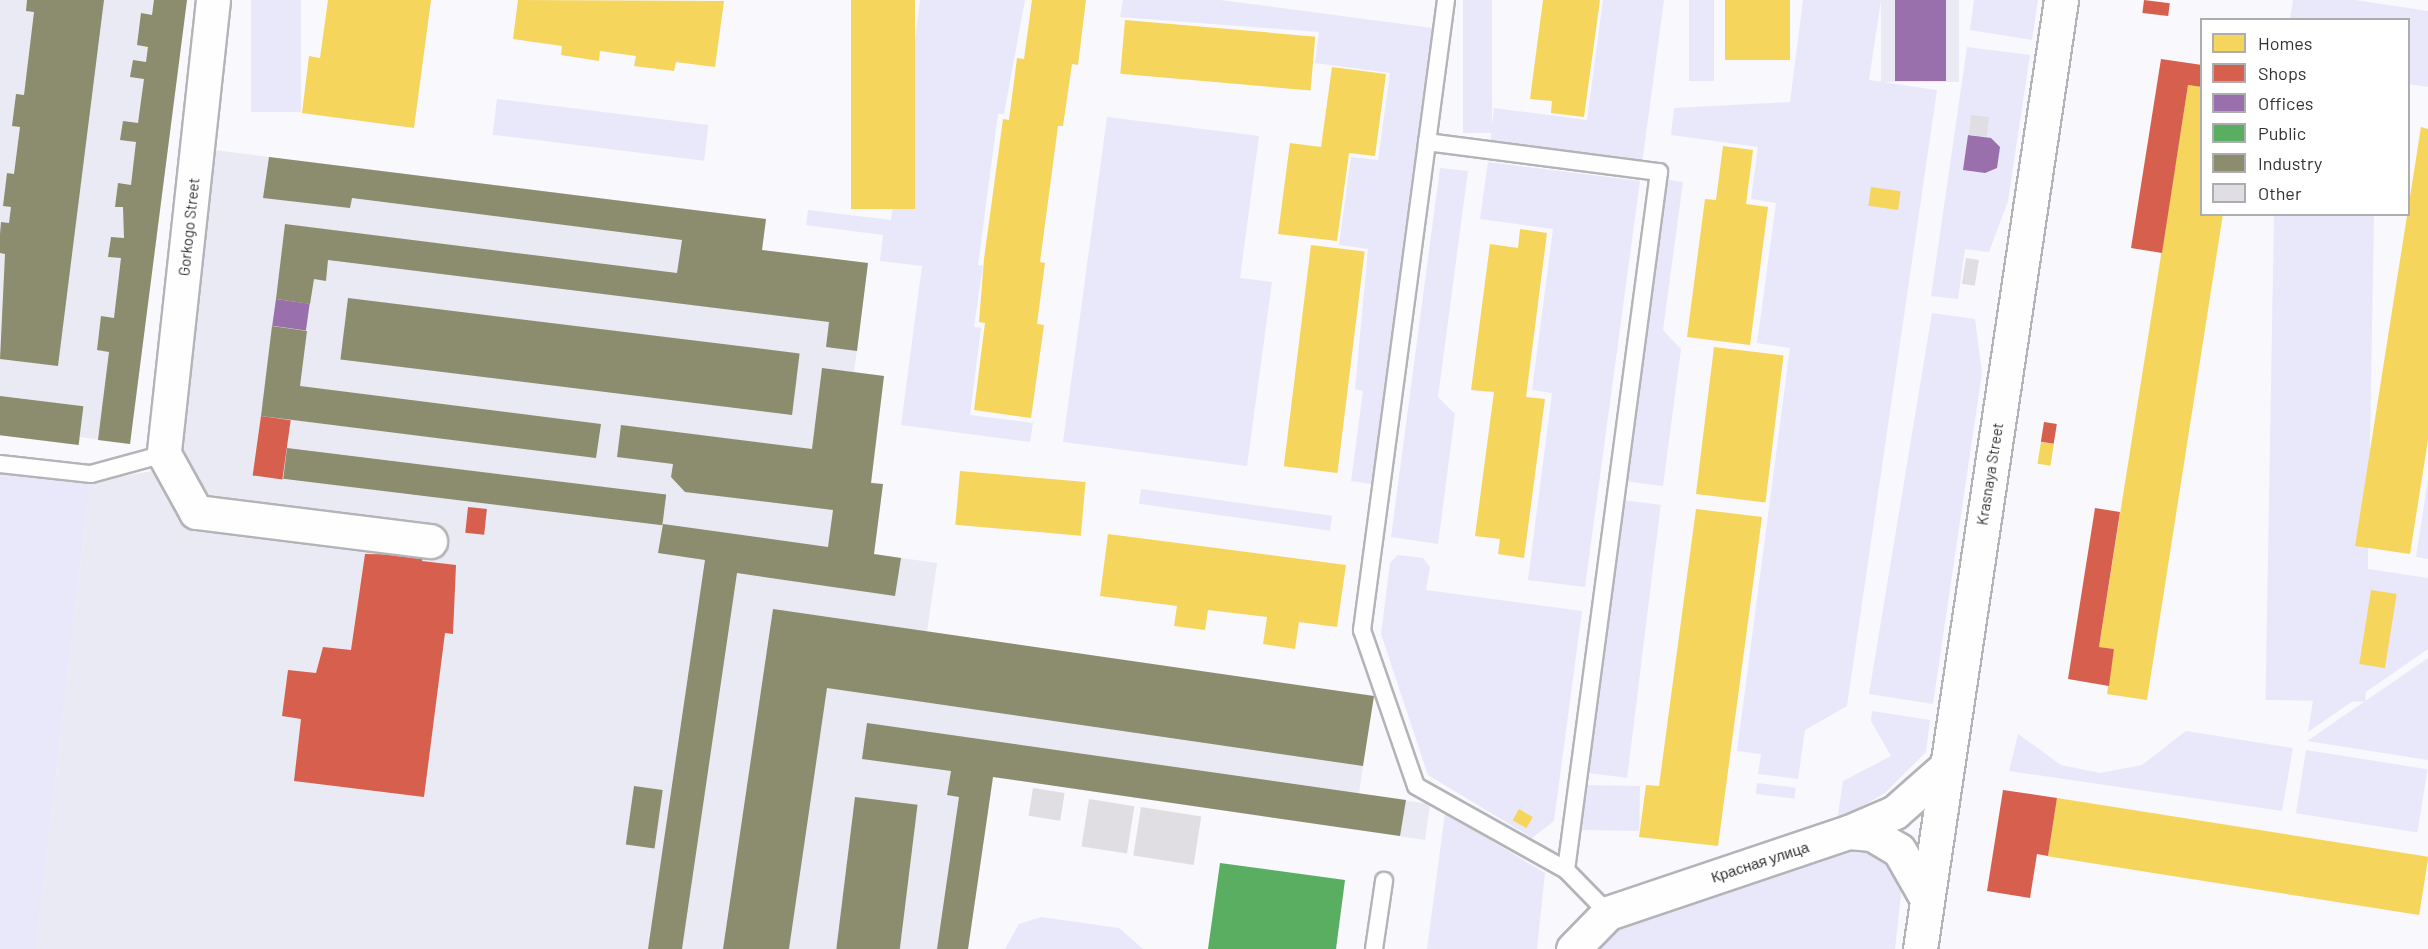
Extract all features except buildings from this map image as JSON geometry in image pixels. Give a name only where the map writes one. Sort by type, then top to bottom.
[{"type":"street","name":"Gorkogo Street","points":[[164,454],[213,0]]},
{"type":"street","name":"Krasnaya Street","points":[[1920,949],[2061,0]]},
{"type":"street","points":[[164,454],[196,512],[430,541]]},
{"type":"street","name":"Красная улица","points":[[1573,949],[1608,913],[1849,832],[1912,800],[1946,767]]},
{"type":"street","points":[[1849,832],[1872,834],[1899,850],[1927,899]]},
{"type":"lane","points":[[1446,0],[1362,630],[1416,786],[1566,870],[1608,913]]},
{"type":"lane","points":[[1427,142],[1659,172],[1566,870]]},
{"type":"lane","points":[[0,464],[91,474],[164,454]]},
{"type":"lane","points":[[1374,949],[1383,881]]},
{"type":"shaded area","points":[[0,0],[187,0],[130,444],[80,437],[78,445],[0,435]]},
{"type":"shaded area","points":[[251,0],[301,0],[301,112],[251,112]]},
{"type":"shaded area","points":[[920,0],[1025,0],[1004,114],[998,114],[978,265],[983,266],[974,327],[981,328],[970,415],[1033,423],[1030,442],[901,425],[922,266],[880,261],[883,235],[806,225],[808,210],[891,220]]},
{"type":"shaded area","points":[[1123,0],[1220,0],[1433,28],[1372,484],[1351,481],[1363,391],[1355,389],[1368,249],[1339,245],[1351,157],[1378,160],[1390,73],[1315,63],[1319,32],[1120,17]]},
{"type":"shaded area","points":[[1463,0],[1492,0],[1492,133],[1463,133]]},
{"type":"shaded area","points":[[1603,0],[1664,0],[1642,164],[1490,145],[1494,108],[1587,120]]},
{"type":"shaded area","points":[[1689,0],[1714,0],[1714,81],[1689,81]]},
{"type":"shaded area","points":[[1803,0],[1881,0],[1869,80],[1937,90],[1847,706],[1805,730],[1798,779],[1758,774],[1761,754],[1737,751],[1790,348],[1757,343],[1776,203],[1751,199],[1758,147],[1671,135],[1674,108],[1790,102]]},
{"type":"shaded area","points":[[1881,0],[1959,0],[1959,82],[1881,82]]},
{"type":"shaded area","points":[[1974,0],[2038,0],[2032,40],[1970,30]]},
{"type":"shaded area","points":[[2293,0],[2355,0],[2428,11],[2428,87],[2410,84],[2410,18],[2290,18]]},
{"type":"shaded area","points":[[1967,47],[2030,55],[2008,201],[1989,252],[1965,249],[1958,299],[1931,296]]},
{"type":"shaded area","points":[[497,99],[708,125],[704,161],[493,135]]},
{"type":"shaded area","points":[[1107,117],[1259,136],[1240,278],[1272,282],[1247,466],[1063,442]]},
{"type":"shaded area","points":[[214,150],[766,219],[762,250],[868,263],[854,372],[884,376],[871,482],[883,484],[874,554],[937,563],[927,632],[1363,766],[1359,794],[1430,804],[1425,840],[993,777],[968,949],[36,949],[90,482],[180,466]]},
{"type":"shaded area","points":[[1488,162],[1640,181],[1585,587],[1528,580],[1552,393],[1532,390],[1553,229],[1480,219]]},
{"type":"shaded area","points":[[1440,168],[1468,171],[1438,397],[1455,414],[1438,544],[1391,537]]},
{"type":"shaded area","points":[[1663,179],[1683,182],[1663,330],[1681,349],[1663,486],[1623,481]]},
{"type":"shaded area","points":[[2274,216],[2374,216],[2366,702],[2266,700]]},
{"type":"shaded area","points":[[1932,313],[1975,319],[1982,373],[1933,704],[1869,694]]},
{"type":"shaded area","points":[[0,471],[90,482],[36,949],[0,949]]},
{"type":"shaded area","points":[[2428,479],[2428,559],[2416,557]]},
{"type":"shaded area","points":[[1141,489],[1332,516],[1330,531],[1139,504]]},
{"type":"shaded area","points":[[1621,500],[1661,505],[1627,778],[1587,773]]},
{"type":"shaded area","points":[[1398,555],[1423,558],[1430,567],[1426,590],[1582,611],[1554,821],[1532,838],[1428,775],[1381,634],[1390,563]]},
{"type":"shaded area","points":[[2335,564],[2428,578],[2428,649],[2308,732]]},
{"type":"shaded area","points":[[2428,658],[2428,760],[2307,741]]},
{"type":"shaded area","points":[[1872,711],[1930,720],[1926,752],[1885,793],[1837,821],[1843,781],[1891,756],[1871,721]]},
{"type":"shaded area","points":[[2186,731],[2293,748],[2282,811],[2009,771],[2018,734],[2061,765],[2100,773],[2142,765]]},
{"type":"shaded area","points":[[2306,750],[2427,769],[2417,832],[2296,813]]},
{"type":"shaded area","points":[[1757,783],[1796,788],[1794,799],[1756,794]]},
{"type":"shaded area","points":[[1583,785],[1640,786],[1639,831],[1582,830]]},
{"type":"shaded area","points":[[1445,813],[1545,873],[1537,949],[1427,949]]},
{"type":"shaded area","points":[[1856,844],[1884,855],[1902,886],[1895,949],[1586,949],[1612,925]]},
{"type":"shaded area","points":[[1041,917],[1119,928],[1143,949],[1005,949],[1019,924]]}]
